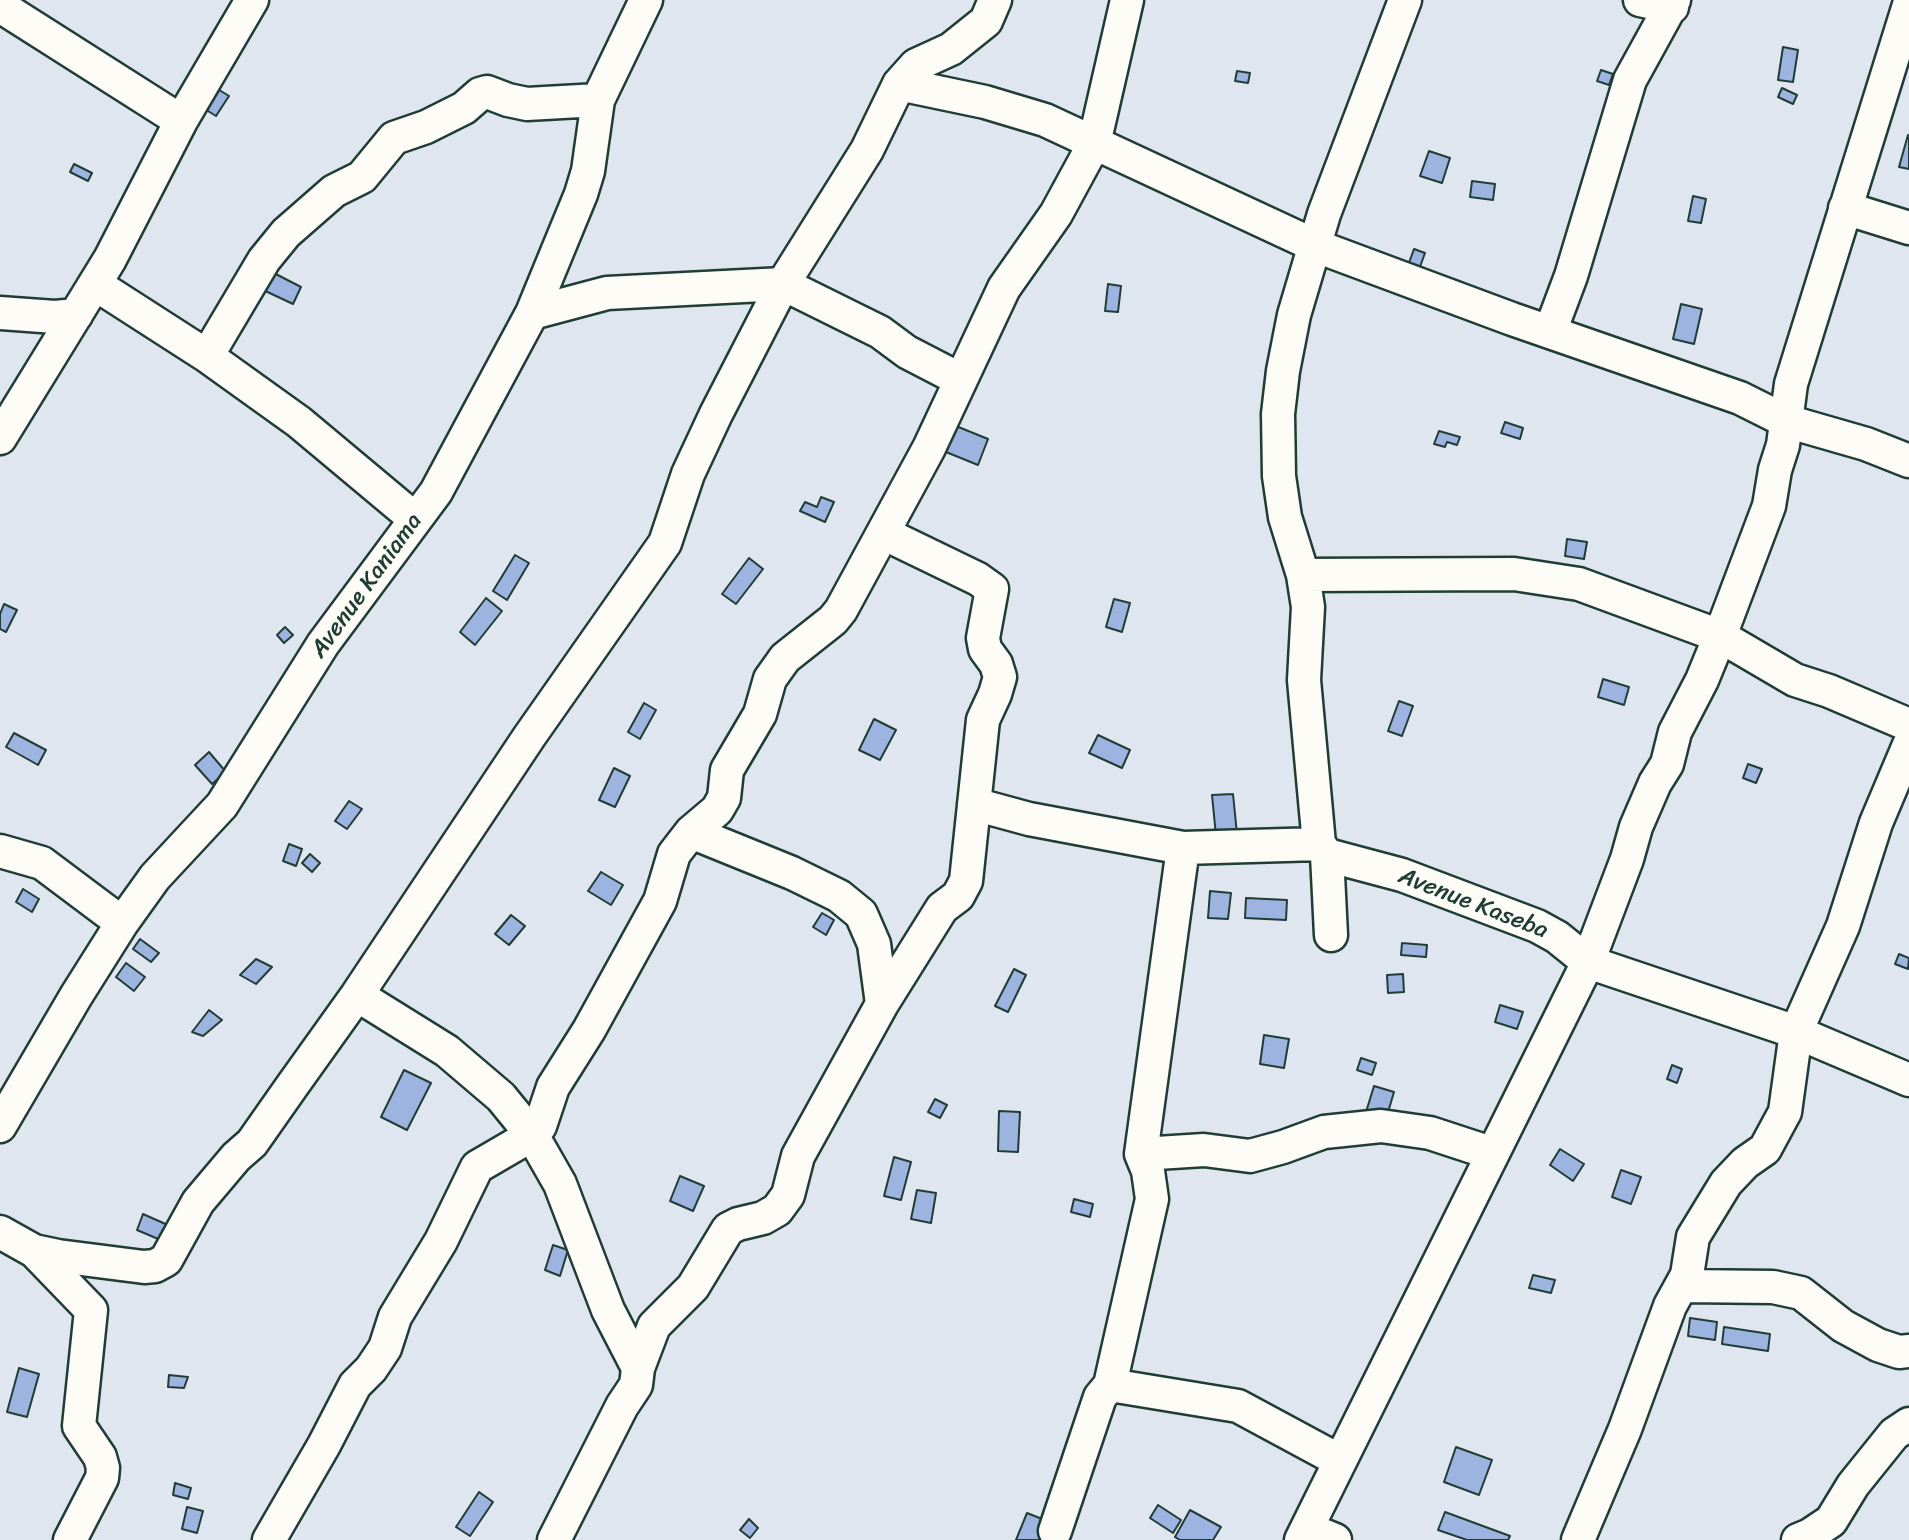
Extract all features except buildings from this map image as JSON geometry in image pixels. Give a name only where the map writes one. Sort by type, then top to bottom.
[{"type":"street","points":[[0,438],[110,259],[181,121],[252,0]]},
{"type":"street","name":"Avenue Kaniama","points":[[0,1126],[122,923],[155,877],[222,805],[323,644],[436,492],[532,313],[581,194],[588,171],[598,100],[646,0]]},
{"type":"street","points":[[34,1251],[144,1267],[155,1266],[166,1260],[198,1202],[236,1157],[252,1143],[665,543],[688,474],[716,414],[783,284],[867,150],[899,84],[916,65],[951,49],[986,21],[995,0]]},
{"type":"street","points":[[1331,935],[1304,680],[1308,607],[1303,575],[1285,517],[1279,476],[1278,414],[1294,315],[1334,184],[1405,0]]},
{"type":"street","points":[[1549,332],[1571,276],[1630,80],[1673,4],[1640,0]]},
{"type":"street","points":[[269,1540],[355,1385],[371,1369],[385,1348],[395,1317],[446,1230],[477,1167],[532,1135],[546,1114],[553,1087],[589,1031],[660,901],[674,854],[691,832],[717,810],[724,799],[727,770],[760,714],[770,679],[785,658],[833,620],[841,610],[929,448],[1004,288],[1056,214],[1094,144],[1123,1]]},
{"type":"street","points":[[1315,1536],[1340,1461],[1588,962],[1627,859],[1636,827],[1655,783],[1667,764],[1675,732],[1702,680],[1720,636],[1769,506],[1775,470],[1783,445],[1791,384],[1909,5]]},
{"type":"street","points":[[0,6],[181,121]]},
{"type":"street","points":[[899,84],[985,102],[1045,120],[1316,246],[1549,332],[1740,398],[1786,421],[1866,444],[1909,461]]},
{"type":"street","points":[[207,356],[264,261],[286,233],[334,191],[362,177],[394,138],[426,127],[487,92],[527,104],[598,100]]},
{"type":"street","points":[[1845,208],[1909,228]]},
{"type":"street","points":[[95,284],[207,356],[299,422],[415,519]]},
{"type":"street","points":[[532,313],[607,293],[783,284],[880,332],[907,352],[961,380]]},
{"type":"street","points":[[0,313],[55,317],[76,314]]},
{"type":"street","points":[[554,1540],[622,1406],[636,1385],[638,1368],[654,1326],[693,1287],[728,1229],[763,1218],[777,1210],[788,1195],[798,1156],[882,1004],[942,908],[958,897],[966,881],[984,720],[1000,677],[996,664],[985,649],[983,638],[992,589],[978,579],[883,533]]},
{"type":"street","points":[[1303,575],[1514,574],[1579,584],[1720,636],[1795,680],[1909,724]]},
{"type":"street","points":[[1578,1540],[1625,1429],[1670,1306],[1687,1275],[1693,1237],[1726,1183],[1745,1163],[1765,1149],[1785,1112],[1796,1031],[1843,926],[1876,823],[1909,745]]},
{"type":"street","name":"Avenue Kaseba","points":[[974,804],[1029,820],[1183,848],[1323,849],[1402,874],[1537,926],[1557,937],[1588,962]]},
{"type":"street","points":[[691,832],[792,873],[839,896],[861,914],[874,944],[882,1004]]},
{"type":"street","points":[[1055,1531],[1100,1397],[1110,1385],[1152,1199],[1148,1171],[1141,1154],[1183,848]]},
{"type":"street","points":[[0,851],[42,863],[122,923]]},
{"type":"street","points":[[1588,962],[1796,1031],[1909,1080]]},
{"type":"street","points":[[356,995],[447,1051],[501,1097],[532,1135],[560,1184],[608,1310],[638,1368]]},
{"type":"street","points":[[1141,1154],[1204,1150],[1250,1156],[1324,1132],[1381,1126],[1430,1133],[1491,1153]]},
{"type":"street","points":[[0,1232],[34,1251],[91,1310]]},
{"type":"street","points":[[70,1540],[102,1478],[100,1457],[79,1426],[91,1310],[120,1264]]},
{"type":"street","points":[[1682,1286],[1773,1287],[1801,1293],[1843,1326],[1878,1345],[1899,1352],[1909,1351]]},
{"type":"street","points":[[1110,1385],[1238,1406],[1340,1461]]},
{"type":"street","points":[[1807,1538],[1831,1521],[1853,1485],[1894,1434],[1909,1424]]}]
